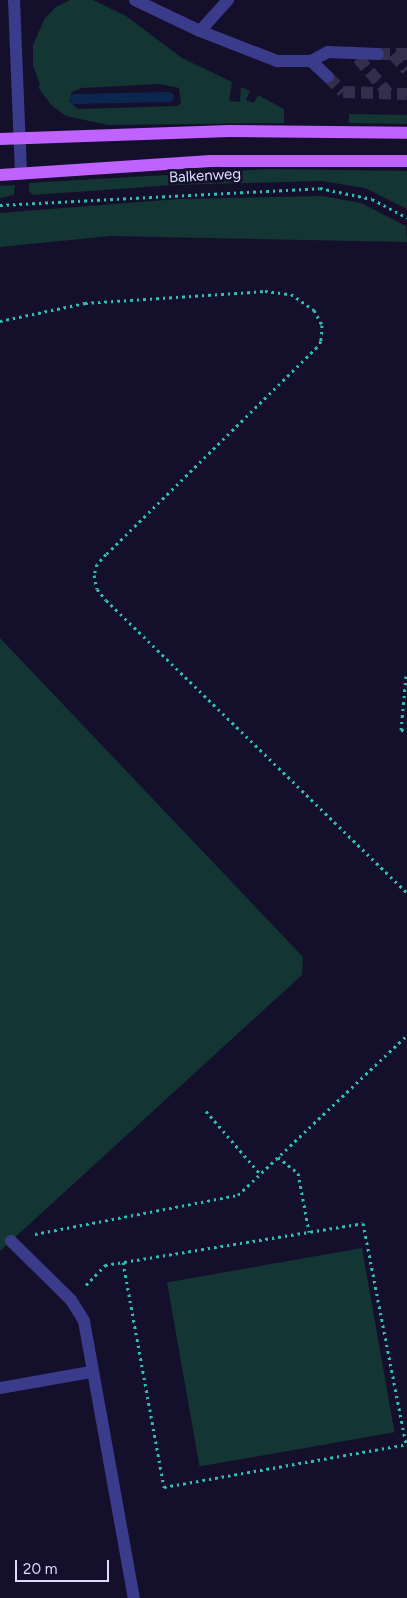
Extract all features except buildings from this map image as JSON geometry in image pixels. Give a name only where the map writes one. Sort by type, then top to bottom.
[{"type":"main road","points":[[0,139],[229,131],[407,133]]},
{"type":"main road","name":"Balkenweg","points":[[0,175],[211,161],[407,162]]},
{"type":"street","points":[[14,0],[21,174]]},
{"type":"street","points":[[136,0],[200,32],[277,61],[311,61],[328,52],[356,55],[378,54]]},
{"type":"street","points":[[200,32],[228,0]]},
{"type":"street","points":[[311,61],[328,77]]},
{"type":"street","points":[[14,1244],[71,1300],[84,1321],[90,1372],[134,1598]]},
{"type":"street","points":[[0,1388],[90,1372]]},
{"type":"path","name":"Balkenweg","points":[[0,205],[320,188],[372,199],[407,218]]},
{"type":"path","points":[[0,321],[85,303],[265,291],[291,294],[314,310],[322,325],[321,341],[317,347],[106,554],[97,564],[94,575],[97,589],[106,600],[407,893]]},
{"type":"path","points":[[407,675],[401,730],[407,731]]},
{"type":"path","points":[[14,1244],[32,1235],[226,1199],[238,1194],[261,1175],[407,1035]]},
{"type":"path","points":[[206,1111],[261,1175]]},
{"type":"path","points":[[278,1157],[298,1172],[309,1232]]},
{"type":"path","points":[[71,1300],[105,1265],[123,1262],[309,1232],[363,1223],[407,1444],[164,1487],[123,1262]]},
{"type":"green space","points":[[70,0],[93,0],[126,16],[182,58],[232,82],[229,101],[240,102],[241,87],[250,91],[246,100],[254,103],[258,95],[284,109],[284,123],[108,125],[66,116],[51,105],[38,87],[40,85],[33,65],[33,45],[45,18],[56,7]],"holes":[[[160,84],[179,88],[181,103],[178,106],[78,109],[69,101],[72,92],[81,88]]]},
{"type":"green space","points":[[349,114],[407,115],[407,124],[349,123]]},
{"type":"green space","points":[[269,169],[407,171],[407,209],[365,188],[322,181],[174,185],[33,195],[29,191],[29,183]]},
{"type":"green space","points":[[15,185],[14,195],[0,198],[0,186]]},
{"type":"green space","points":[[322,196],[361,203],[406,226],[407,242],[111,236],[0,247],[0,213],[178,199]]},
{"type":"green space","points":[[0,638],[303,957],[302,975],[0,1251]]},
{"type":"green space","points":[[362,1248],[394,1432],[199,1467],[167,1282]]},
{"type":"waterway","points":[[75,99],[169,97]]},
{"type":"tunnel","points":[[378,54],[407,54]]},
{"type":"tunnel","points":[[393,54],[407,70]]},
{"type":"tunnel","points":[[358,58],[388,93]]},
{"type":"tunnel","points":[[328,77],[343,92],[407,94]]}]
